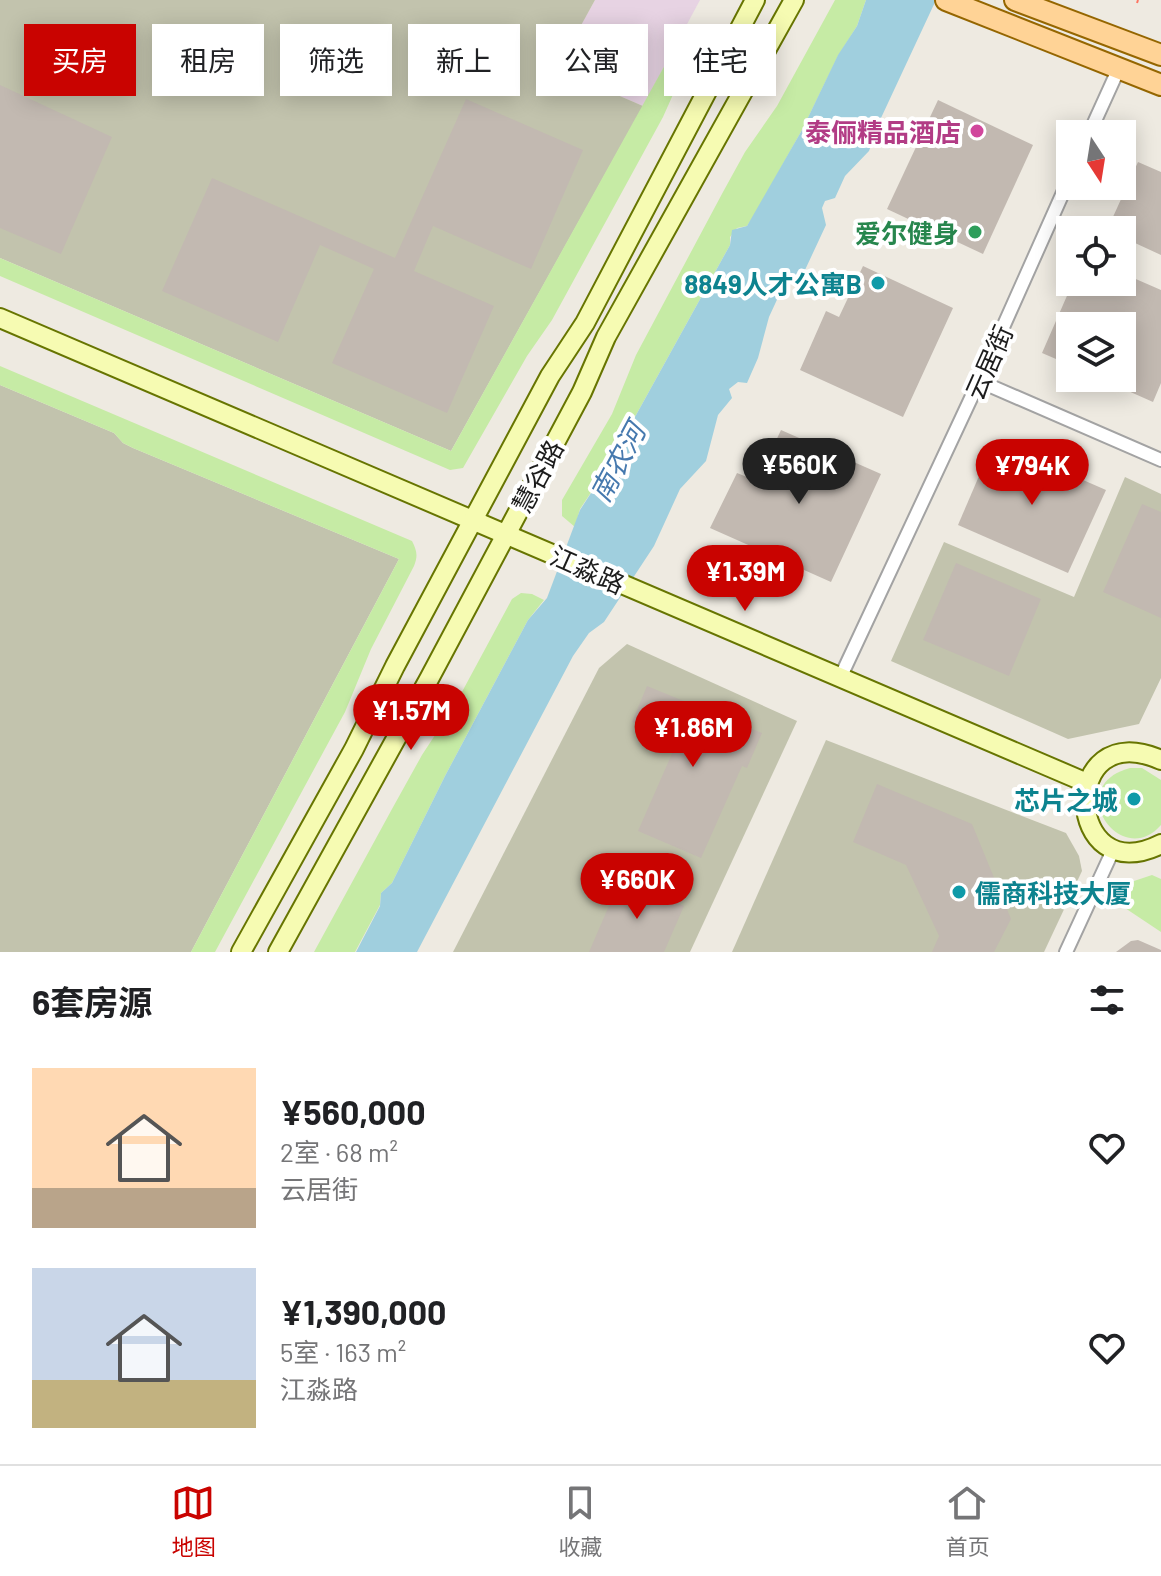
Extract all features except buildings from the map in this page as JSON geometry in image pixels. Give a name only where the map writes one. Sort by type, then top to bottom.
[{"type":"main road","name":"慧谷路","points":[[241,952],[354,749],[550,376],[585,323],[755,0]]},
{"type":"main road","name":"慧谷路","points":[[278,952],[429,679],[582,392],[606,337],[794,0]]},
{"type":"main road","points":[[1015,0],[1161,55]]},
{"type":"main road","points":[[950,2],[1161,85]]},
{"type":"main road","name":"江淼路","points":[[0,318],[1087,783]]},
{"type":"main road","points":[[1160,756],[1127,752],[1110,757],[1096,768],[1087,783],[1083,800],[1093,831],[1114,848],[1133,852],[1149,850],[1161,844]]},
{"type":"street","points":[[1095,120],[1119,68]]},
{"type":"street","name":"云居街","points":[[841,676],[1060,200]]},
{"type":"street","points":[[979,381],[1161,460]]},
{"type":"street","points":[[1066,952],[1114,848]]},
{"type":"shaded area","points":[[0,0],[595,0],[582,24],[536,24],[536,96],[620,96],[643,106],[451,451],[0,258]]},
{"type":"shaded area","points":[[595,0],[700,0],[687,24],[664,24],[664,67],[643,106],[619,96],[648,96],[648,24],[581,24]]},
{"type":"shaded area","points":[[0,385],[114,433],[133,448],[399,559],[191,952],[0,952]]},
{"type":"shaded area","points":[[1125,477],[1161,494],[1161,678],[1139,724],[1068,739],[891,661],[944,542],[1074,597]]},
{"type":"shaded area","points":[[627,644],[797,721],[690,952],[453,952],[599,668]]},
{"type":"shaded area","points":[[826,740],[1066,833],[1079,856],[1082,871],[1044,952],[732,952]]},
{"type":"green space","points":[[835,0],[866,0],[857,26],[755,214],[747,226],[737,228],[730,237],[730,245],[604,473],[580,509],[575,527],[562,516],[562,500],[612,414],[636,355],[723,192],[745,152],[777,106]]},
{"type":"green space","points":[[664,67],[664,96],[672,96],[663,117],[552,320],[527,356],[463,468],[450,470],[0,276],[0,258],[451,451]]},
{"type":"green space","points":[[0,366],[412,541],[415,548],[414,566],[371,649],[345,712],[215,952],[191,952],[399,559],[133,448],[114,433],[0,385]]},
{"type":"green space","points":[[521,593],[544,600],[528,620],[392,883],[381,893],[380,905],[355,952],[314,952],[422,755],[456,703],[512,599]]},
{"type":"green space","points":[[1130,768],[1142,768],[1161,780],[1161,825],[1145,836],[1130,838],[1116,832],[1105,820],[1099,806],[1101,791],[1110,778]]},
{"type":"green space","points":[[1152,875],[1161,879],[1161,932],[1116,902],[1125,884]]},
{"type":"water","name":"南农河","points":[[866,0],[936,0],[881,118],[869,151],[845,176],[835,198],[825,201],[822,208],[826,225],[805,270],[781,291],[747,383],[738,382],[729,389],[732,398],[718,415],[706,461],[680,489],[654,546],[604,622],[589,633],[573,656],[417,952],[356,952],[380,906],[381,893],[392,883],[528,620],[547,598],[580,510],[604,473],[730,245],[732,230],[747,226],[802,130],[838,55],[857,26]]},
{"type":"place","name":"泰俪精品酒店","points":[[977,131]]},
{"type":"place","name":"爱尔健身","points":[[975,232]]},
{"type":"place","name":"8849人才公寓B","points":[[878,283]]},
{"type":"place","name":"芯片之城","points":[[1134,799]]},
{"type":"place","name":"儒商科技大厦","points":[[959,892]]}]
